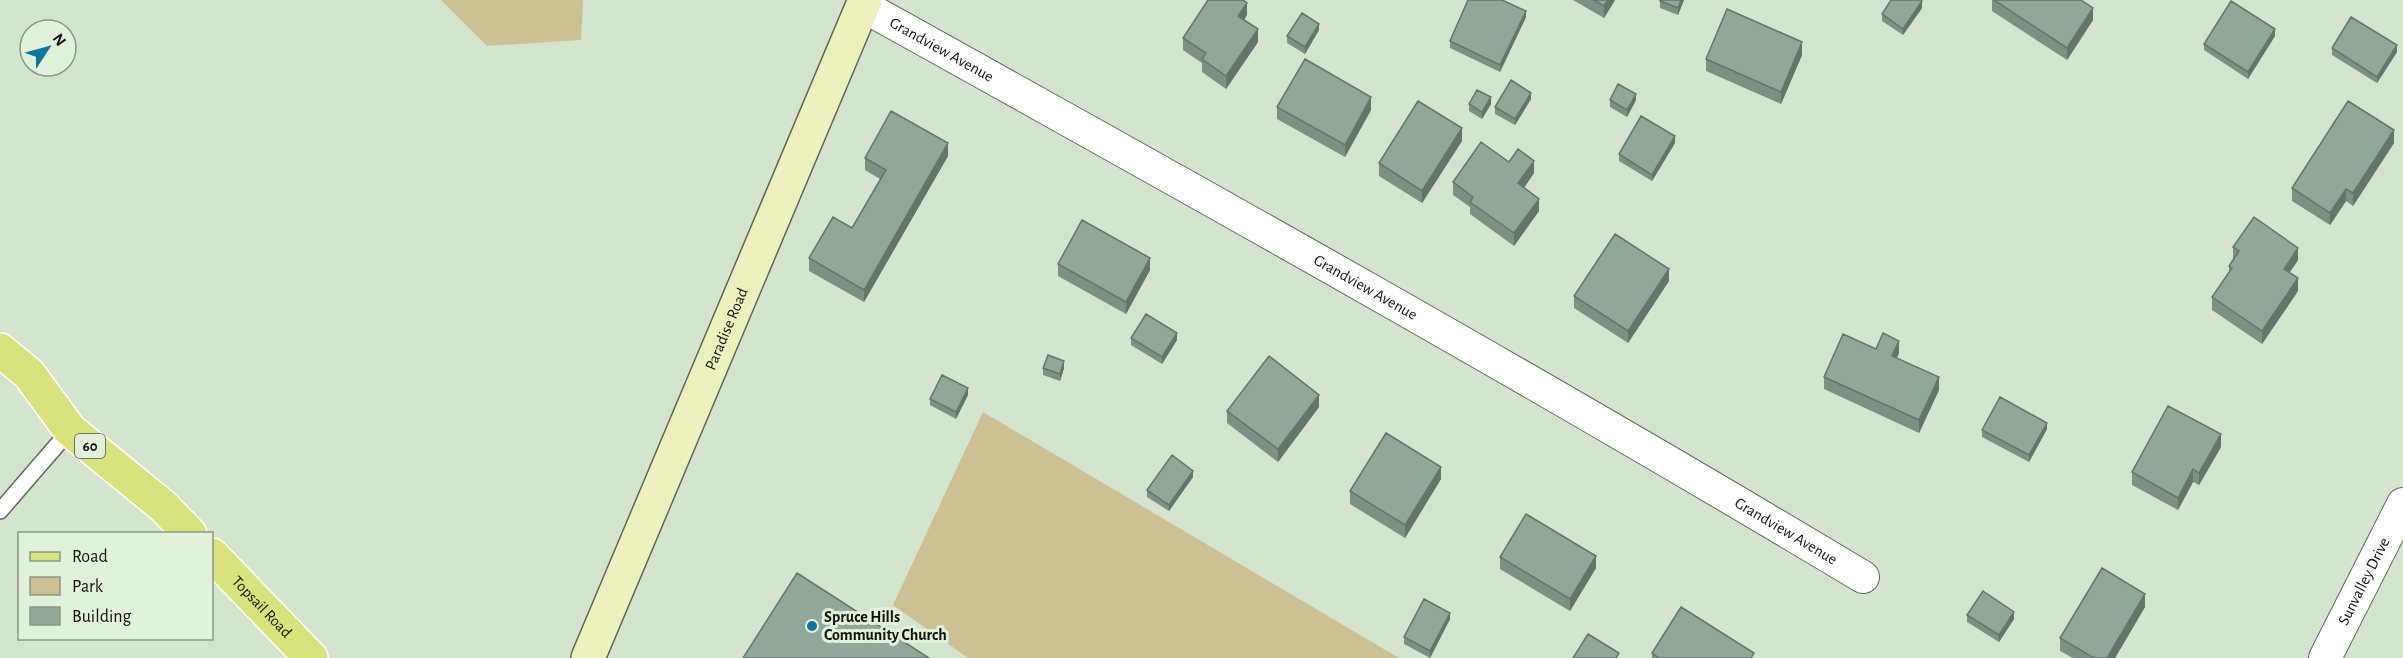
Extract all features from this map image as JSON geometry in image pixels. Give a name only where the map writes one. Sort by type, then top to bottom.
[{"type":"main road","name":"60","points":[[0,350],[29,374],[70,430],[163,506],[188,532]]},
{"type":"main road","name":"Topsail Road","points":[[213,556],[311,658]]},
{"type":"street","name":"Grandview Avenue","points":[[864,3],[1618,430],[1863,577]]},
{"type":"street","name":"Paradise Road","points":[[588,658],[864,3]]},
{"type":"street","name":"Sunvalley Drive","points":[[2325,658],[2403,504]]},
{"type":"lane","points":[[0,511],[70,430]]},
{"type":"green space","points":[[441,0],[583,0],[581,40],[487,46]]},
{"type":"green space","points":[[983,412],[1399,658],[968,658],[893,605]]},
{"type":"building","points":[[1208,0],[1243,0],[1247,3],[1238,16],[1258,29],[1226,76],[1202,59],[1206,53],[1183,38]]},
{"type":"building","points":[[1468,0],[1502,0],[1526,11],[1500,65],[1450,41]]},
{"type":"building","points":[[1594,0],[1608,0],[1604,6]]},
{"type":"building","points":[[1660,0],[1681,0],[1678,8]]},
{"type":"building","points":[[1891,0],[1922,1],[1903,29],[1882,14]]},
{"type":"building","points":[[1994,0],[2081,0],[2093,8],[2067,48]]},
{"type":"building","points":[[2231,1],[2275,29],[2248,72],[2204,44]]},
{"type":"building","points":[[1727,9],[1802,42],[1781,92],[1706,59]]},
{"type":"building","points":[[1302,13],[1319,24],[1305,47],[1287,36]]},
{"type":"building","points":[[2351,17],[2397,45],[2377,77],[2332,48]]},
{"type":"building","points":[[1305,59],[1371,97],[1345,145],[1277,107]]},
{"type":"building","points":[[1511,80],[1531,93],[1515,119],[1495,107]]},
{"type":"building","points":[[1618,84],[1636,94],[1627,110],[1610,100]]},
{"type":"building","points":[[1477,90],[1491,97],[1482,112],[1469,104]]},
{"type":"building","points":[[1418,101],[1462,128],[1422,191],[1379,163]]},
{"type":"building","points":[[2348,101],[2394,130],[2353,193],[2346,189],[2330,213],[2292,188]]},
{"type":"building","points":[[891,111],[948,143],[864,290],[809,258],[833,217],[852,228],[886,170],[865,158]]},
{"type":"building","points":[[1641,116],[1675,136],[1652,175],[1619,154]]},
{"type":"building","points":[[1481,142],[1509,162],[1518,149],[1534,161],[1518,183],[1539,199],[1514,233],[1470,202],[1473,197],[1453,182]]},
{"type":"building","points":[[2254,217],[2298,248],[2284,269],[2298,278],[2262,331],[2212,297],[2232,268],[2229,266],[2239,251],[2233,247]]},
{"type":"building","points":[[1082,220],[1150,258],[1126,302],[1058,264]]},
{"type":"building","points":[[1615,234],[1669,269],[1628,331],[1574,296]]},
{"type":"building","points":[[1146,314],[1177,333],[1162,357],[1131,338]]},
{"type":"building","points":[[1883,333],[1899,341],[1892,356],[1939,377],[1919,420],[1824,377],[1843,334],[1876,349]]},
{"type":"building","points":[[1048,355],[1064,361],[1060,374],[1043,368]]},
{"type":"building","points":[[1269,356],[1319,395],[1278,449],[1227,411]]},
{"type":"building","points":[[942,375],[968,388],[956,412],[930,399]]},
{"type":"building","points":[[2000,397],[2047,423],[2029,455],[1982,430]]},
{"type":"building","points":[[2168,406],[2221,434],[2199,473],[2193,469],[2178,498],[2132,472]]},
{"type":"building","points":[[1386,433],[1441,467],[1405,525],[1350,491]]},
{"type":"building","points":[[1172,455],[1193,471],[1169,505],[1147,490]]},
{"type":"building","points":[[1526,514],[1596,556],[1570,599],[1500,557]]},
{"type":"building","points":[[2102,568],[2145,594],[2107,658],[2094,658],[2060,638]]},
{"type":"building","points":[[797,573],[929,658],[743,658]]},
{"type":"building","points":[[1983,591],[2014,612],[1999,635],[1967,615]]},
{"type":"building","points":[[1424,599],[1450,613],[1430,651],[1404,637]]},
{"type":"building","points":[[1681,607],[1754,653],[1751,658],[1659,658],[1652,653]]},
{"type":"building","points":[[1588,634],[1619,653],[1616,658],[1573,658]]},
{"type":"place","name":"Spruce Hills Community Church","points":[[812,626]]}]
